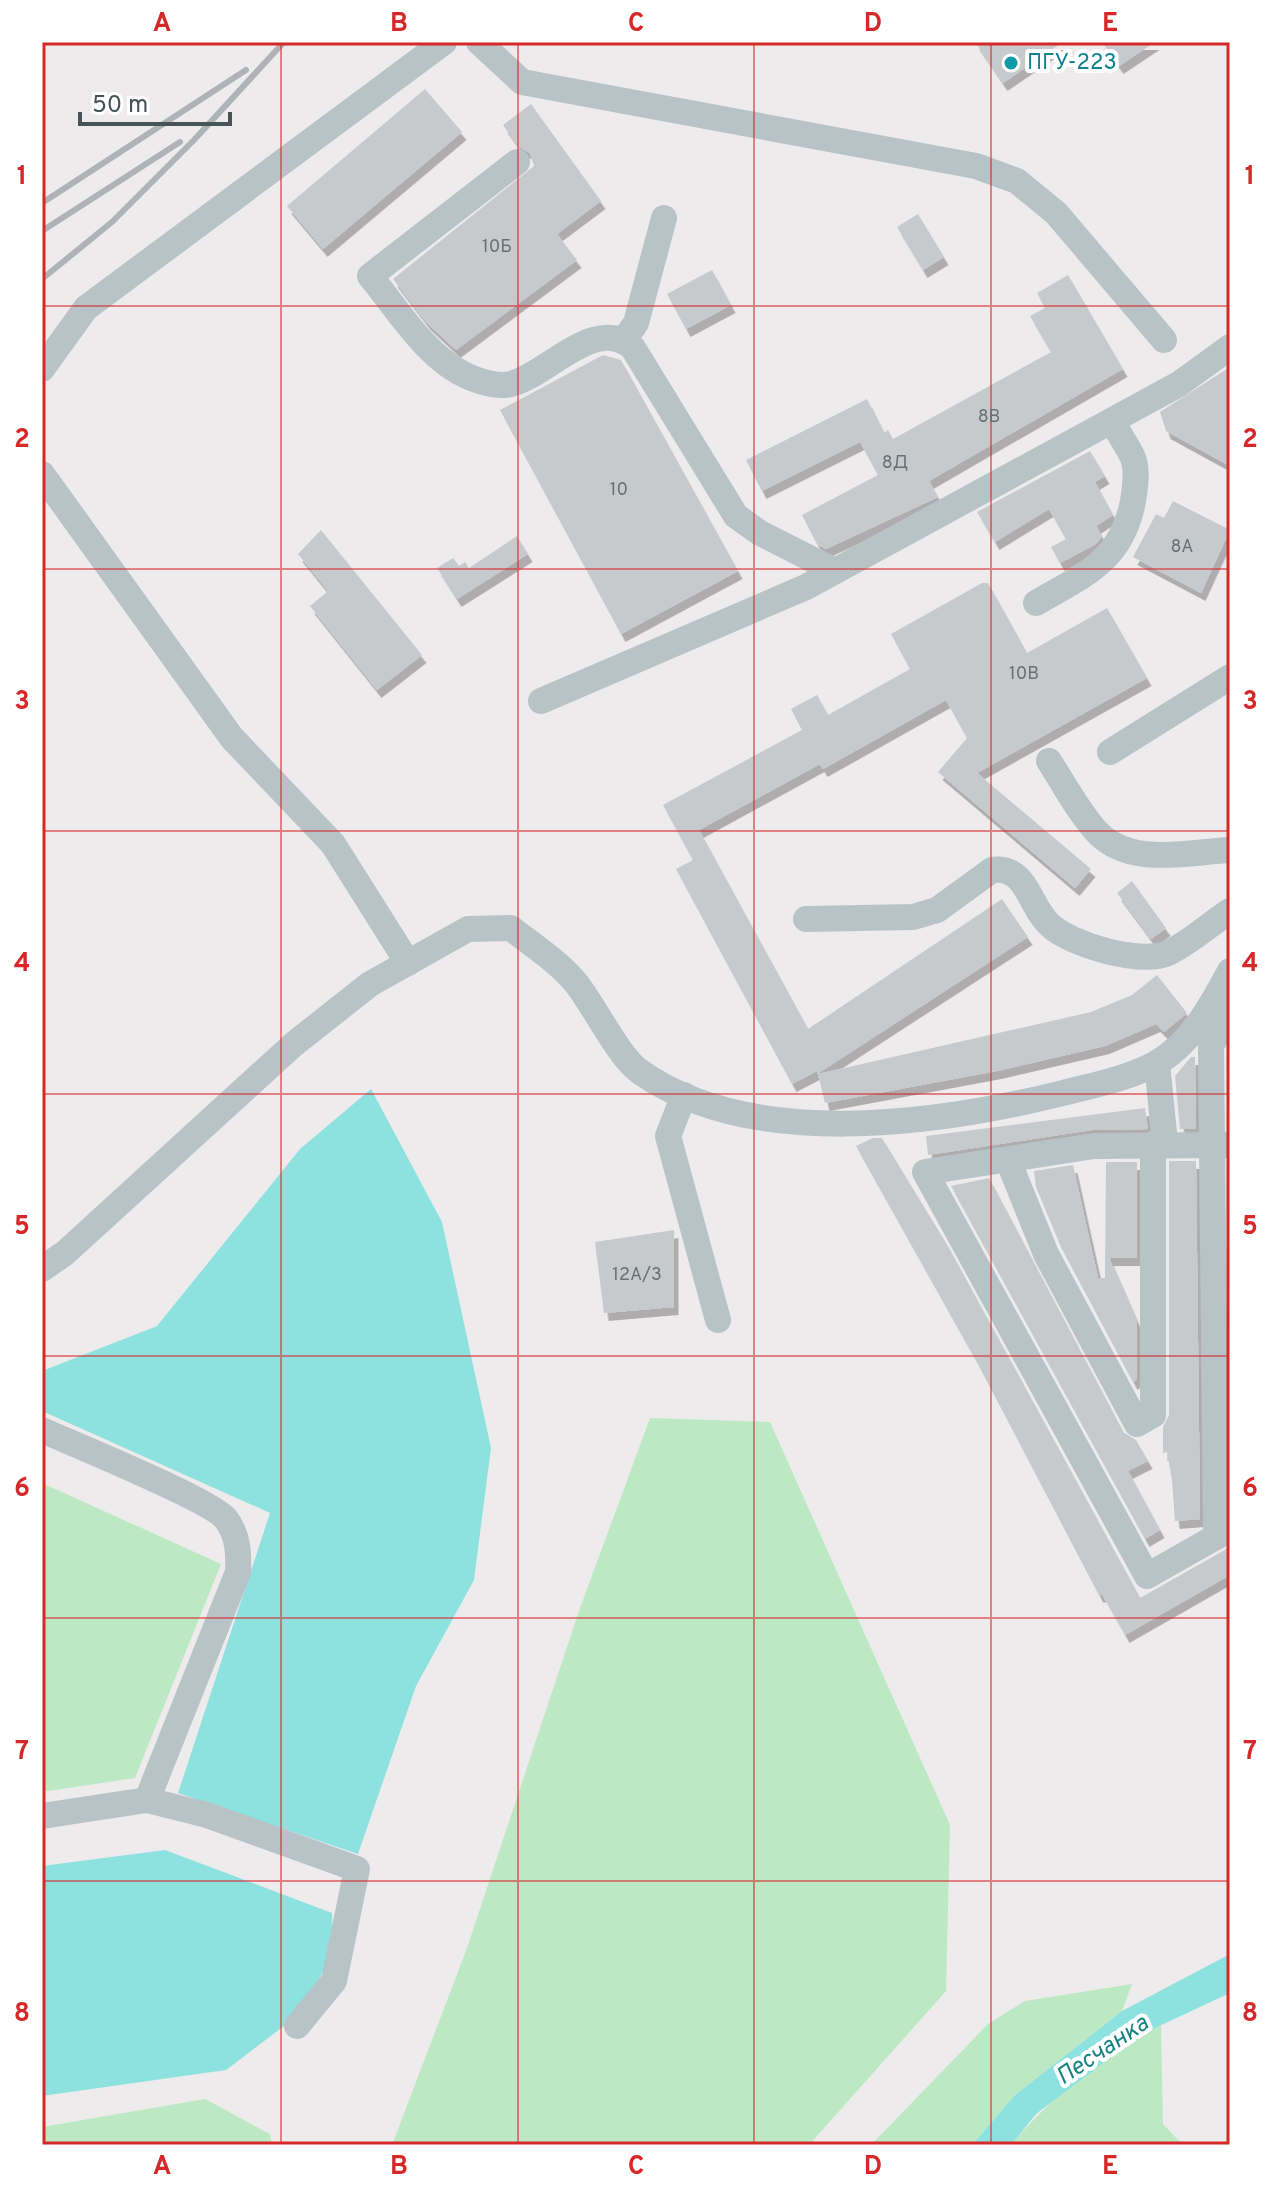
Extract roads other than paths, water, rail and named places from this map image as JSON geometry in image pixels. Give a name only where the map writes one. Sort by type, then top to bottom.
[{"type":"lane","points":[[42,369],[86,308],[444,42]]},
{"type":"lane","points":[[485,44],[522,82],[976,166],[1017,181],[1056,213],[1164,340]]},
{"type":"lane","points":[[517,162],[370,276],[437,358],[471,378],[493,384],[511,384],[592,341],[610,335],[624,340],[633,348],[736,516],[760,533],[835,571]]},
{"type":"lane","points":[[624,340],[636,323],[664,218]]},
{"type":"lane","points":[[541,701],[835,571],[1179,384],[1230,347]]},
{"type":"lane","points":[[1036,603],[1097,568],[1115,549],[1129,521],[1134,493],[1133,459],[1112,421]]},
{"type":"lane","points":[[42,474],[232,738],[333,844],[408,963]]},
{"type":"lane","points":[[1110,752],[1230,677]]},
{"type":"lane","points":[[1049,761],[1098,833],[1126,851],[1141,855],[1230,850]]},
{"type":"lane","points":[[806,919],[913,917],[937,910],[992,870],[1003,868],[1021,879],[1052,928],[1122,957],[1142,958],[1168,953],[1230,911]]},
{"type":"lane","points":[[42,1269],[65,1253],[294,1044],[370,984],[468,929],[511,928],[574,980],[637,1069],[684,1095],[735,1111],[845,1125],[1002,1108],[1123,1078],[1157,1063],[1189,1037],[1230,971]]},
{"type":"lane","points":[[1222,1145],[1159,1143],[1094,1146],[925,1172],[1147,1576],[1223,1533],[1222,1145],[1211,1046],[1230,1010]]},
{"type":"lane","points":[[1008,1160],[1046,1254],[1137,1424],[1153,1415],[1159,1143],[1157,1063]]},
{"type":"lane","points":[[684,1095],[668,1136],[718,1320]]},
{"type":"lane","points":[[42,1430],[198,1501],[225,1518],[239,1546],[238,1572],[147,1800]]},
{"type":"lane","points":[[42,1816],[147,1800],[207,1815],[357,1869],[334,1981],[297,2026]]},
{"type":"water","points":[[371,1089],[442,1222],[491,1448],[474,1580],[416,1686],[358,1854],[178,1793],[270,1513],[42,1411],[42,1371],[157,1326],[300,1149]]},
{"type":"water","points":[[165,1850],[332,1913],[333,1953],[301,2013],[226,2070],[42,2096],[42,1866]]},
{"type":"water","name":"Песчанка","points":[[1230,1954],[1230,1993],[1140,2035],[1036,2114],[1011,2145],[972,2145],[1015,2095],[1122,2011]]},
{"type":"railway","points":[[42,279],[112,222],[194,140],[284,42]]},
{"type":"railway","points":[[42,203],[246,70]]},
{"type":"railway","points":[[42,231],[180,142]]},
{"type":"place","name":"ПГУ-223","points":[[1011,63]]}]
